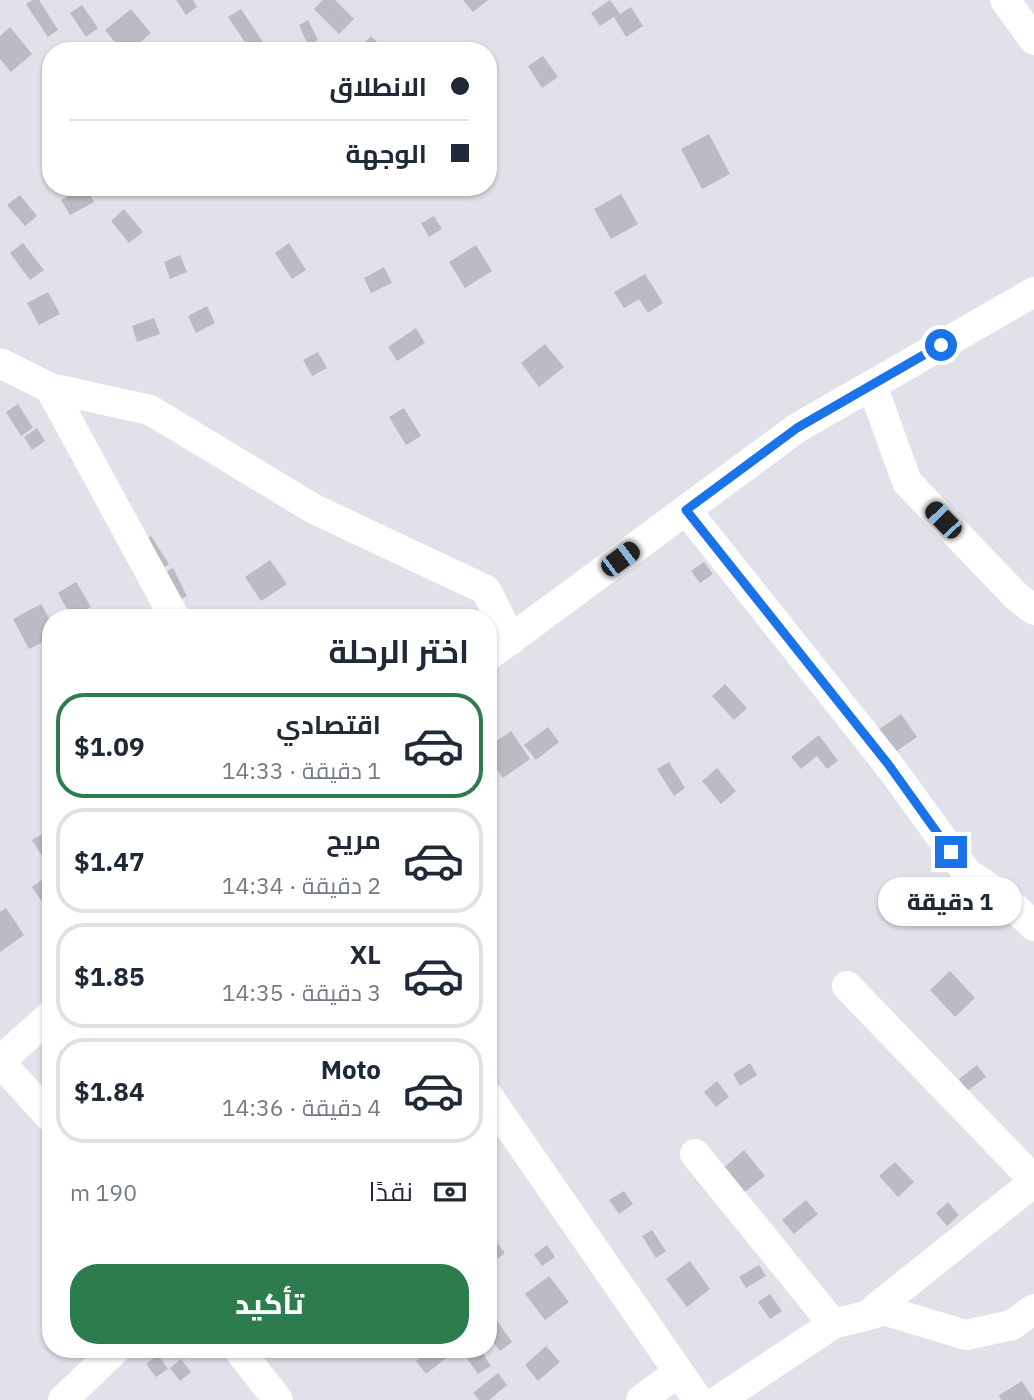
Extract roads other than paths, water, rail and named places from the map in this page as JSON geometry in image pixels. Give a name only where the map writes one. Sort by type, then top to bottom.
[{"type":"street","points":[[1006,0],[1034,40]]},
{"type":"street","points":[[499,648],[797,428],[1034,292]]},
{"type":"street","points":[[0,363],[50,388],[150,410],[314,509],[485,590],[490,609]]},
{"type":"street","points":[[872,385],[907,482],[1015,595],[1034,610]]},
{"type":"street","points":[[50,388],[171,609]]},
{"type":"street","points":[[686,510],[888,764],[967,873],[1003,897],[1034,926]]},
{"type":"street","points":[[719,1400],[833,1324],[873,1314],[876,1308],[1034,1181],[847,986]]},
{"type":"street","points":[[42,1023],[0,1062],[42,1108]]},
{"type":"street","points":[[497,1109],[698,1400]]},
{"type":"street","points":[[695,1154],[833,1324]]},
{"type":"street","points":[[876,1308],[966,1335],[1012,1325],[1034,1309]]},
{"type":"street","points":[[63,1400],[107,1358]]},
{"type":"street","points":[[245,1358],[278,1400]]},
{"type":"street","points":[[641,1400],[677,1373]]}]
